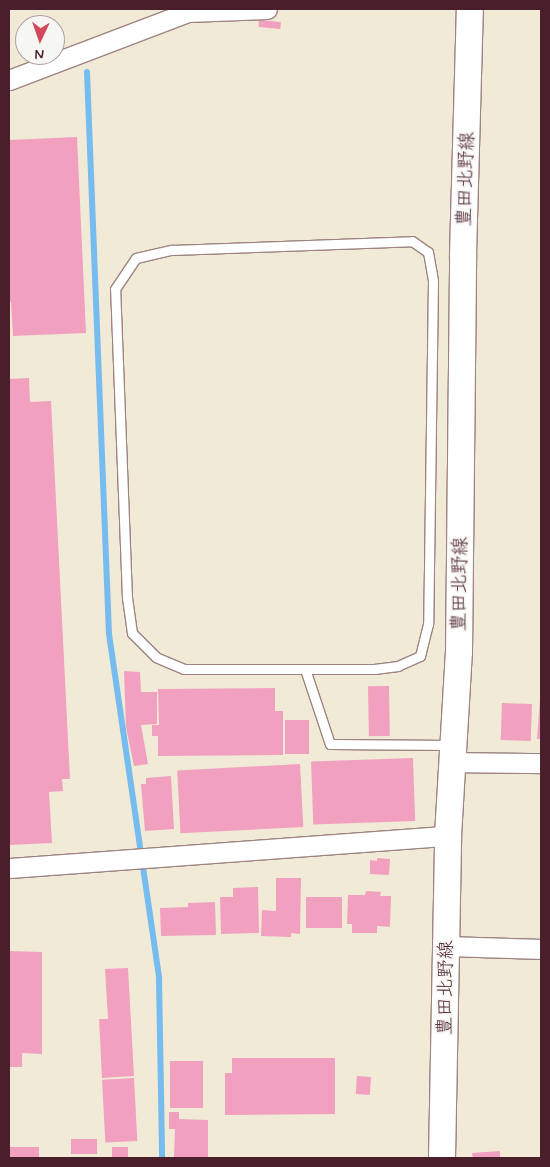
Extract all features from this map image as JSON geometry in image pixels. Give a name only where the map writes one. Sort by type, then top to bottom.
[{"type":"main road","name":"豊田北野線","points":[[442,1158],[448,836],[459,652],[463,255],[470,9]]},
{"type":"street","points":[[9,80],[188,12],[267,9]]},
{"type":"street","points":[[454,753],[541,763]]},
{"type":"street","points":[[9,868],[448,836]]},
{"type":"street","points":[[447,946],[541,949]]},
{"type":"lane","points":[[412,241],[428,252],[433,281],[428,624],[420,656],[398,666],[374,669],[305,669],[184,669],[156,657],[132,633],[127,598],[115,289],[136,258],[172,250],[412,241]]},
{"type":"lane","points":[[305,669],[330,744],[454,753]]},
{"type":"building","points":[[259,20],[281,22],[280,29],[258,27]]},
{"type":"building","points":[[77,137],[86,333],[13,336],[11,302],[9,302],[9,140]]},
{"type":"building","points":[[29,378],[30,402],[51,401],[70,779],[62,779],[63,791],[49,792],[52,843],[9,845],[9,379]]},
{"type":"building","points":[[124,671],[140,672],[141,692],[157,692],[157,724],[141,725],[148,764],[134,766],[126,727]]},
{"type":"building","points":[[368,686],[389,686],[390,736],[369,736]]},
{"type":"building","points":[[275,688],[275,711],[283,711],[283,755],[158,756],[158,736],[152,736],[152,725],[159,725],[158,689]]},
{"type":"building","points":[[540,699],[541,739],[537,739]]},
{"type":"building","points":[[502,703],[532,704],[531,741],[501,740]]},
{"type":"building","points":[[285,720],[309,720],[309,754],[285,754]]},
{"type":"building","points":[[413,758],[415,821],[313,825],[311,762]]},
{"type":"building","points":[[300,764],[303,827],[180,833],[177,770]]},
{"type":"building","points":[[171,776],[174,829],[145,831],[141,784],[146,784],[146,778]]},
{"type":"building","points":[[377,858],[390,859],[389,875],[370,874],[370,860],[377,861]]},
{"type":"building","points":[[276,878],[301,878],[300,934],[291,933],[291,937],[261,936],[262,910],[276,911]]},
{"type":"building","points":[[258,887],[259,933],[221,934],[220,897],[233,897],[233,888]]},
{"type":"building","points":[[366,891],[381,892],[380,896],[391,896],[390,927],[377,926],[377,933],[352,933],[352,924],[347,924],[348,895],[365,895]]},
{"type":"building","points":[[306,897],[342,897],[342,928],[306,928]]},
{"type":"building","points":[[215,902],[216,935],[161,936],[160,908],[188,907],[188,903]]},
{"type":"building","points":[[9,951],[42,952],[42,1054],[22,1053],[22,1067],[9,1067]]},
{"type":"building","points":[[128,968],[134,1076],[102,1078],[99,1019],[108,1019],[105,969]]},
{"type":"building","points":[[232,1058],[335,1058],[335,1114],[225,1115],[225,1073],[232,1073]]},
{"type":"building","points":[[170,1061],[203,1061],[203,1108],[170,1108]]},
{"type":"building","points":[[357,1076],[371,1077],[370,1095],[356,1094]]},
{"type":"building","points":[[134,1078],[137,1141],[105,1143],[102,1080]]},
{"type":"building","points":[[169,1112],[179,1112],[179,1119],[208,1120],[208,1158],[174,1158],[175,1129],[169,1129]]},
{"type":"building","points":[[71,1139],[97,1139],[97,1154],[71,1154]]},
{"type":"building","points":[[9,1147],[39,1147],[39,1158],[9,1158]]},
{"type":"building","points":[[112,1147],[128,1147],[128,1158],[112,1158]]},
{"type":"building","points":[[500,1151],[500,1158],[473,1158],[472,1153]]},
{"type":"waterway","points":[[87,72],[109,634],[159,978],[162,1158]]}]
